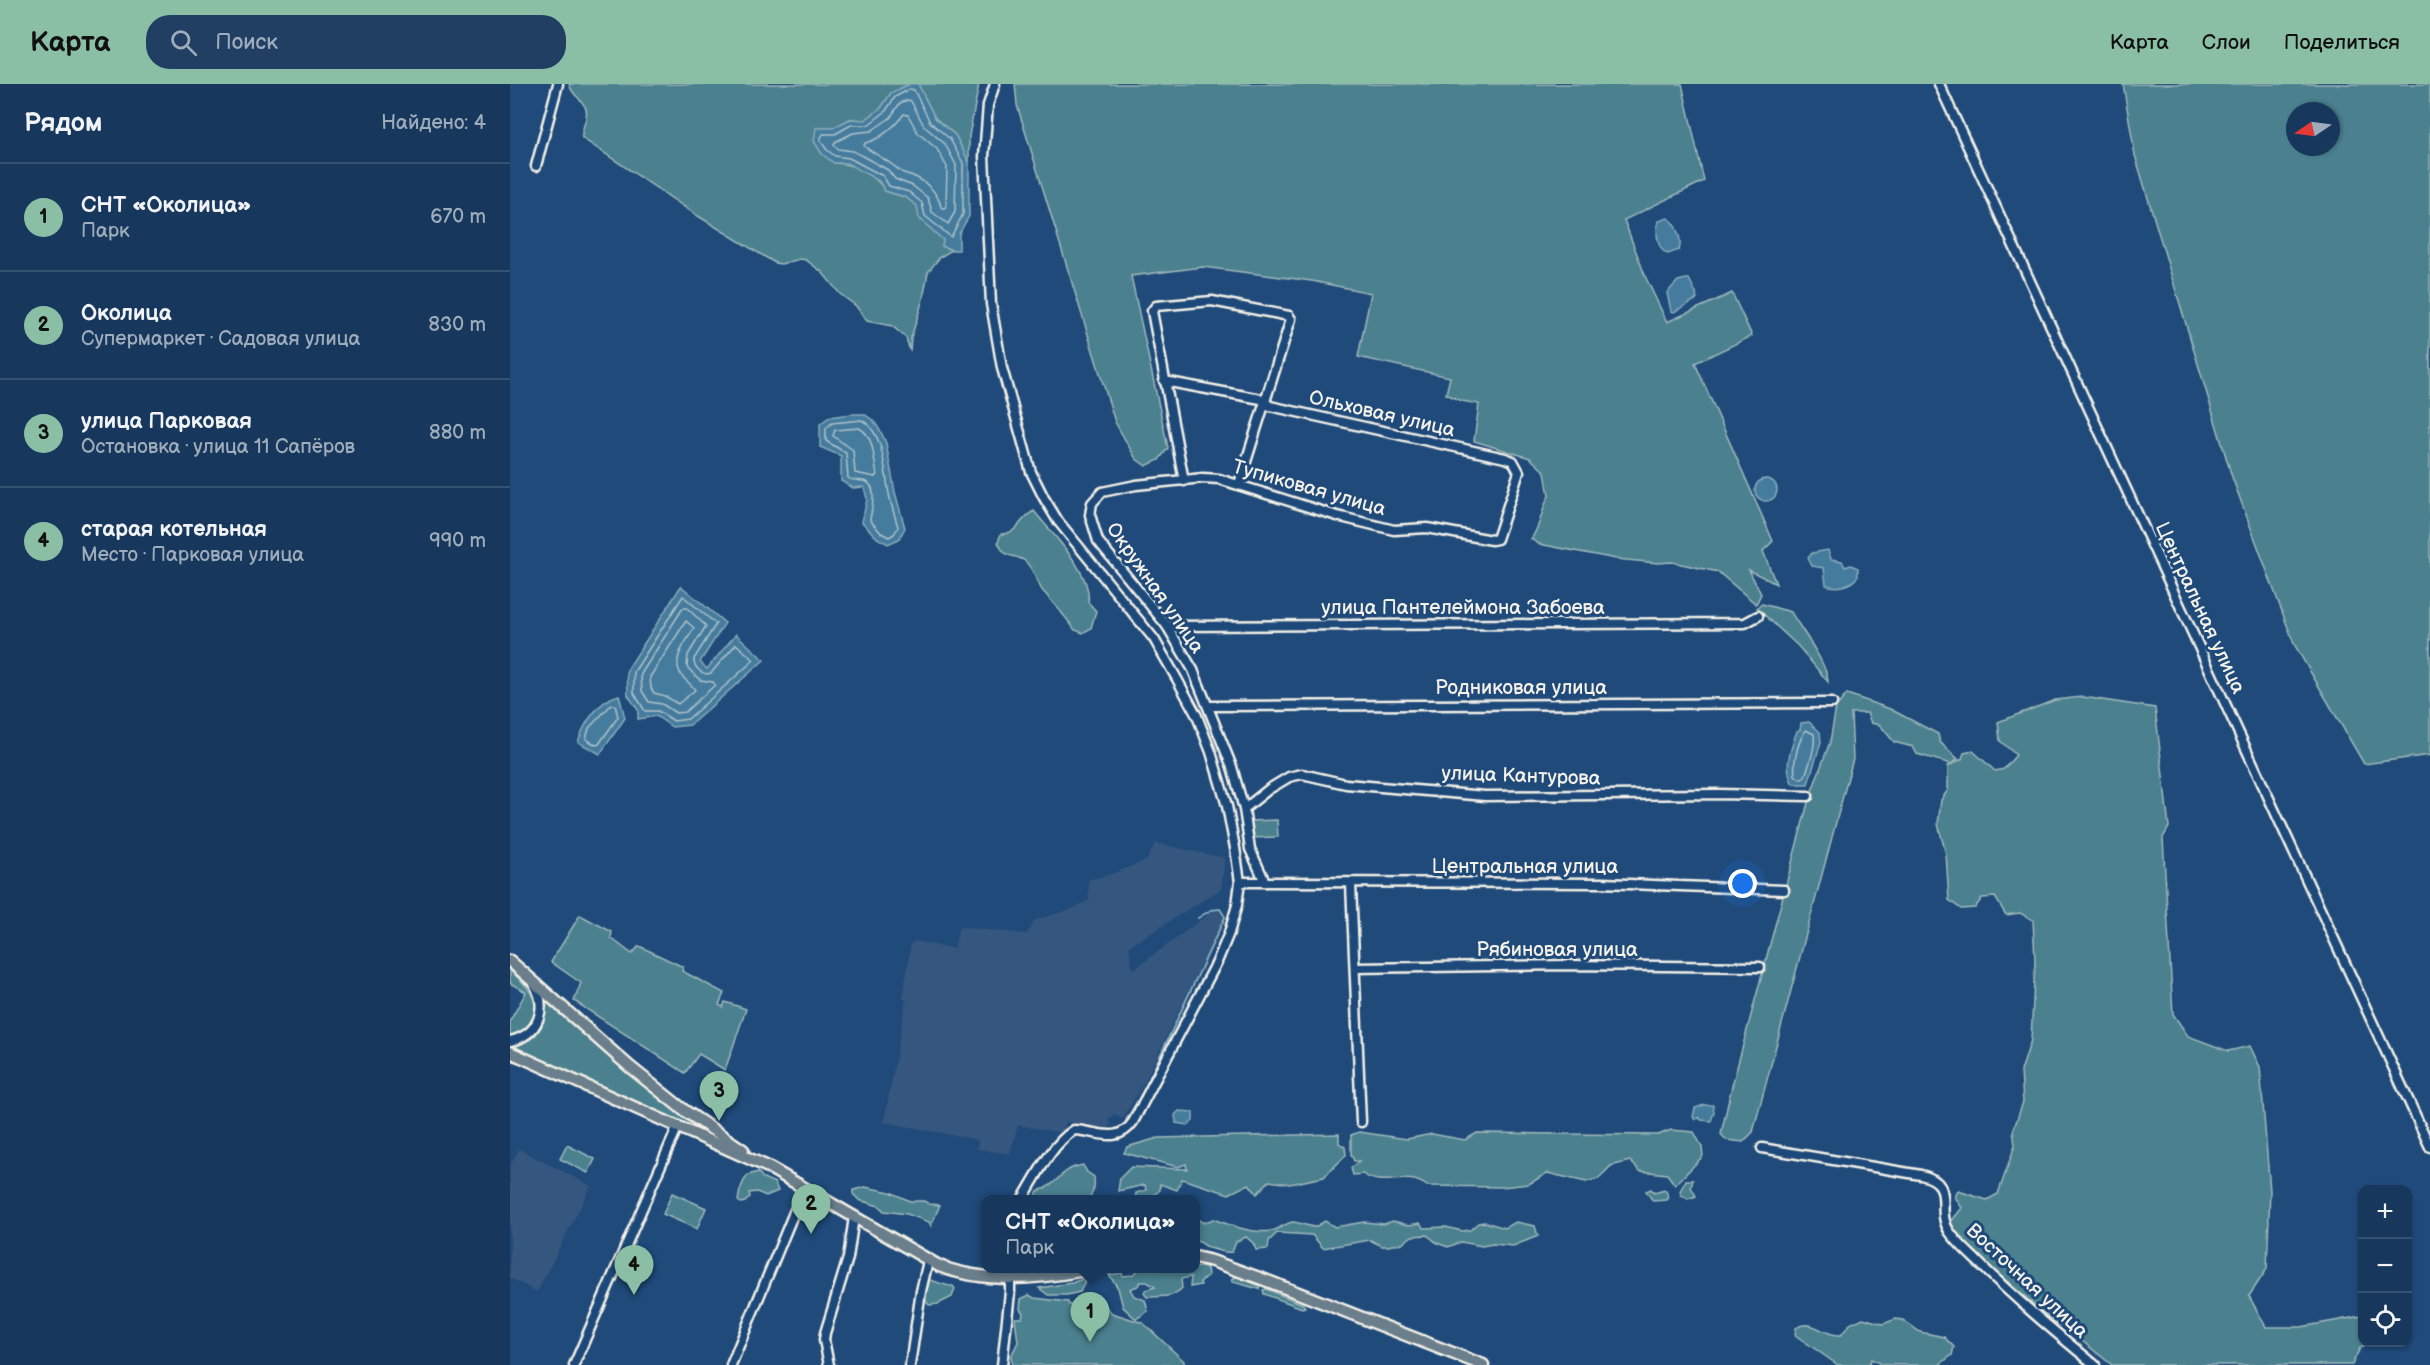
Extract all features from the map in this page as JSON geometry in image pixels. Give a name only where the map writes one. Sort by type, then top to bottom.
[{"type":"main road","points":[[510,961],[639,1075],[685,1111],[768,1167],[928,1261],[964,1275],[1069,1273]]},
{"type":"main road","points":[[510,1052],[768,1167]]},
{"type":"main road","points":[[1200,1258],[1265,1280],[1483,1365]]},
{"type":"street","points":[[536,166],[558,84]]},
{"type":"street","points":[[995,84],[988,105],[984,156],[991,304],[1002,368],[1030,471],[1058,521],[1155,639],[1197,716],[1227,806],[1240,882],[1237,905],[1217,962],[1128,1130],[1109,1137],[1074,1130],[1066,1135],[1052,1152],[1025,1195]]},
{"type":"street","name":"Центральная улица","points":[[1939,84],[2430,1147]]},
{"type":"street","points":[[1184,481],[1152,311],[1156,306],[1212,301],[1289,316],[1290,324],[1239,484]]},
{"type":"street","name":"Ольховая улица","points":[[1164,381],[1261,399],[1270,406],[1513,461],[1519,472],[1497,538]]},
{"type":"street","name":"Тупиковая улица","points":[[1090,515],[1092,503],[1102,492],[1136,485],[1210,478],[1239,484],[1337,516],[1394,530],[1427,528],[1483,539],[1497,538]]},
{"type":"street","name":"Окружная улица","points":[[1090,515],[1098,541],[1167,626],[1193,670],[1232,767],[1244,809],[1250,849],[1265,882]]},
{"type":"street","name":"улица Пантелеймона Забоева","points":[[1167,626],[1745,622],[1758,616]]},
{"type":"street","name":"Родниковая улица","points":[[1209,706],[1832,703]]},
{"type":"street","name":"улица Кантурова","points":[[1244,809],[1269,789],[1289,777],[1302,774],[1346,784],[1485,796],[1647,794],[1808,796]]},
{"type":"street","name":"Центральная улица","points":[[1240,882],[1602,883],[1784,890]]},
{"type":"street","points":[[1351,884],[1361,1122]]},
{"type":"street","name":"Рябиновая улица","points":[[1355,968],[1568,965],[1760,967]]},
{"type":"street","points":[[510,1041],[521,1038],[531,1031],[540,1016],[540,998],[530,977]]},
{"type":"street","points":[[574,1365],[678,1126]]},
{"type":"street","name":"Восточная улица","points":[[1762,1148],[1921,1175],[1935,1180],[1943,1192],[1944,1216],[1950,1233],[1991,1275],[2095,1365]]},
{"type":"street","points":[[731,1365],[804,1188]]},
{"type":"street","points":[[829,1365],[825,1333],[848,1258],[854,1217]]},
{"type":"street","points":[[910,1365],[928,1261]]},
{"type":"street","points":[[1002,1365],[1010,1273]]},
{"type":"shaded area","points":[[1155,843],[1225,858],[1221,889],[1129,947],[1133,970],[1213,911],[1220,912],[1223,919],[1142,1087],[1122,1119],[1115,1114],[1107,1120],[1111,1123],[1107,1129],[1066,1122],[1063,1133],[1018,1125],[1010,1154],[977,1149],[978,1140],[884,1122],[906,1000],[903,998],[911,943],[915,941],[954,949],[959,927],[1027,934],[1035,920],[1072,909],[1089,900],[1088,880],[1147,860]]},
{"type":"shaded area","points":[[519,1149],[591,1186],[537,1292],[510,1278],[510,1166]]},
{"type":"green space","points":[[569,84],[910,84],[891,93],[881,108],[865,120],[850,119],[833,128],[834,163],[863,171],[876,179],[885,191],[905,197],[918,206],[919,218],[944,240],[942,246],[952,250],[940,257],[928,272],[923,299],[911,338],[910,351],[906,338],[892,326],[867,321],[856,306],[840,294],[822,272],[806,260],[775,263],[698,216],[582,138],[586,109]]},
{"type":"green space","points":[[918,84],[979,84],[969,136],[969,162],[955,135],[935,118]]},
{"type":"green space","points":[[1015,84],[1682,84],[1704,181],[1624,220],[1646,278],[1667,322],[1732,293],[1752,336],[1695,363],[1773,541],[1763,551],[1776,584],[1749,570],[1761,594],[1756,604],[1718,572],[1672,562],[1616,559],[1539,544],[1531,539],[1549,496],[1545,472],[1530,458],[1474,441],[1479,404],[1462,401],[1446,394],[1450,377],[1358,357],[1371,293],[1312,281],[1203,267],[1131,276],[1168,448],[1159,460],[1146,466],[1136,459],[1115,422],[1017,105]]},
{"type":"green space","points":[[2123,84],[2430,84],[2430,755],[2364,764],[2294,644],[2232,477],[2135,155]]},
{"type":"green space","points":[[1034,511],[1078,566],[1084,579],[1088,591],[1088,602],[1096,611],[1091,628],[1083,633],[1075,630],[1042,590],[1026,562],[1004,552],[998,542],[1001,534],[1015,529]]},
{"type":"green space","points":[[1762,604],[1791,612],[1819,656],[1828,682],[1798,646],[1757,608]]},
{"type":"green space","points":[[1847,694],[1890,709],[1938,734],[1940,742],[1958,759],[1951,764],[1917,754],[1913,747],[1894,742],[1880,725],[1871,723],[1867,713],[1851,713],[1853,759],[1753,1132],[1743,1142],[1726,1140],[1721,1134],[1732,1086],[1809,799],[1830,742],[1836,707]]},
{"type":"green space","points":[[2083,697],[2155,708],[2169,827],[2163,838],[2173,1014],[2188,1036],[2228,1051],[2250,1046],[2260,1067],[2270,1191],[2267,1269],[2249,1296],[2266,1327],[2301,1327],[2358,1317],[2358,1347],[2362,1347],[2352,1365],[2112,1365],[2081,1340],[2079,1330],[2057,1324],[1954,1236],[1950,1223],[1962,1208],[1955,1197],[1958,1191],[1987,1200],[1998,1194],[2015,1145],[2013,1131],[2023,1102],[2021,1071],[2031,1040],[2035,961],[2033,920],[2020,913],[2006,915],[1995,897],[1982,898],[1975,908],[1961,909],[1949,900],[1946,854],[1938,824],[1941,800],[1948,790],[1948,766],[1962,759],[1964,753],[1973,751],[1995,771],[2004,769],[2016,755],[2000,741],[1998,722],[2055,700]]},
{"type":"green space","points":[[1277,820],[1278,837],[1251,838],[1249,821]]},
{"type":"green space","points":[[580,915],[612,932],[611,938],[632,954],[639,946],[683,967],[682,971],[724,993],[719,1005],[723,1007],[725,1002],[746,1009],[725,1070],[699,1054],[685,1073],[574,1001],[581,983],[551,962]]},
{"type":"green space","points":[[510,971],[528,989],[536,1007],[531,1024],[523,1032],[510,1039],[510,1021],[526,992],[510,983]]},
{"type":"green space","points":[[543,996],[653,1093],[717,1140],[513,1049],[534,1036],[541,1026],[544,1014]]},
{"type":"green space","points":[[1671,1130],[1694,1132],[1702,1147],[1703,1156],[1675,1185],[1667,1174],[1640,1171],[1630,1161],[1611,1166],[1598,1179],[1586,1182],[1547,1173],[1529,1184],[1502,1187],[1427,1186],[1411,1179],[1378,1180],[1363,1174],[1353,1175],[1351,1168],[1359,1161],[1354,1161],[1351,1154],[1351,1135],[1359,1132],[1407,1139],[1432,1134],[1465,1140],[1477,1133],[1658,1135]]},
{"type":"green space","points":[[1339,1134],[1339,1143],[1345,1147],[1346,1155],[1324,1177],[1290,1184],[1269,1181],[1257,1194],[1249,1184],[1229,1194],[1182,1179],[1177,1190],[1160,1184],[1160,1190],[1154,1195],[1136,1195],[1146,1190],[1145,1185],[1118,1191],[1120,1178],[1131,1167],[1187,1169],[1186,1164],[1178,1167],[1124,1153],[1127,1147],[1158,1138]]},
{"type":"green space","points":[[567,1145],[595,1159],[588,1173],[560,1159]]},
{"type":"green space","points":[[1083,1165],[1094,1177],[1094,1189],[1091,1195],[1036,1195],[1038,1191],[1051,1185],[1075,1167]]},
{"type":"green space","points":[[758,1172],[763,1178],[775,1183],[778,1191],[766,1196],[757,1192],[749,1193],[750,1197],[741,1203],[738,1201],[744,1181],[748,1175]]},
{"type":"green space","points":[[1686,1180],[1693,1180],[1691,1187],[1696,1196],[1688,1199],[1681,1195],[1680,1191]]},
{"type":"green space","points":[[865,1187],[890,1192],[910,1201],[924,1201],[940,1205],[931,1226],[929,1222],[907,1214],[884,1211],[879,1206],[859,1200],[853,1194],[853,1190]]},
{"type":"green space","points":[[1651,1189],[1654,1193],[1665,1190],[1669,1197],[1667,1200],[1653,1201],[1646,1191]]},
{"type":"green space","points":[[672,1193],[706,1208],[697,1229],[663,1214]]},
{"type":"green space","points":[[1213,1219],[1264,1232],[1293,1222],[1315,1227],[1325,1221],[1335,1227],[1364,1222],[1384,1224],[1393,1221],[1409,1225],[1420,1223],[1424,1228],[1446,1227],[1462,1231],[1470,1230],[1478,1223],[1485,1222],[1505,1228],[1516,1222],[1535,1226],[1538,1236],[1513,1246],[1493,1244],[1482,1246],[1461,1242],[1448,1247],[1437,1243],[1427,1235],[1412,1236],[1403,1243],[1388,1246],[1382,1246],[1370,1240],[1323,1248],[1312,1235],[1277,1233],[1269,1241],[1268,1249],[1256,1250],[1253,1243],[1246,1237],[1236,1242],[1232,1252],[1200,1243],[1200,1221],[1204,1223]]},
{"type":"green space","points":[[1200,1267],[1207,1268],[1208,1276],[1200,1282],[1201,1285],[1190,1287],[1191,1277],[1181,1279],[1182,1288],[1170,1295],[1147,1297],[1145,1290],[1155,1287],[1147,1282],[1140,1282],[1138,1286],[1130,1289],[1134,1296],[1145,1300],[1148,1311],[1136,1319],[1123,1307],[1118,1288],[1109,1275],[1200,1273]]},
{"type":"green space","points":[[1238,1276],[1260,1286],[1259,1289],[1233,1282],[1232,1279]]},
{"type":"green space","points":[[923,1279],[953,1286],[955,1289],[952,1297],[938,1304],[929,1305],[925,1300],[920,1300]]},
{"type":"green space","points":[[1082,1279],[1085,1281],[1080,1292],[1067,1295],[1048,1295],[1039,1288],[1072,1283]]},
{"type":"green space","points":[[1266,1289],[1303,1304],[1305,1307],[1302,1308],[1264,1294],[1263,1290]]},
{"type":"green space","points":[[1029,1295],[1034,1298],[1068,1302],[1069,1305],[1095,1303],[1105,1306],[1112,1313],[1143,1323],[1184,1361],[1184,1365],[1012,1365],[1011,1356],[1018,1342],[1015,1318],[1022,1318],[1021,1299]]},
{"type":"green space","points":[[1863,1318],[1883,1324],[1896,1319],[1903,1320],[1920,1332],[1944,1337],[1954,1347],[1952,1355],[1939,1365],[1883,1365],[1871,1359],[1869,1365],[1838,1365],[1795,1335],[1796,1328],[1807,1325],[1841,1335],[1850,1324]]},
{"type":"water","points":[[910,84],[918,84],[935,118],[955,135],[969,162],[969,216],[959,234],[959,250],[942,246],[943,240],[919,218],[917,206],[905,197],[885,191],[879,181],[847,163],[834,163],[822,154],[814,141],[816,128],[833,128],[850,119],[865,120],[881,108],[891,93]]},
{"type":"water","points":[[1668,218],[1676,228],[1680,246],[1679,250],[1668,254],[1659,245],[1657,230],[1659,221]]},
{"type":"water","points":[[1689,279],[1697,299],[1674,312],[1671,311],[1667,293],[1678,281]]},
{"type":"water","points":[[864,414],[874,421],[886,443],[895,492],[905,528],[899,539],[888,544],[877,538],[862,522],[867,499],[864,487],[853,488],[841,481],[841,456],[820,447],[820,424],[829,417]]},
{"type":"water","points":[[1766,479],[1774,482],[1777,490],[1774,498],[1766,501],[1758,498],[1755,490],[1758,482]]},
{"type":"water","points":[[1828,550],[1831,559],[1842,561],[1845,567],[1851,565],[1858,568],[1858,576],[1852,582],[1835,587],[1826,585],[1824,568],[1812,566],[1808,558],[1812,553]]},
{"type":"water","points":[[681,586],[725,623],[700,662],[707,669],[736,634],[764,660],[690,725],[672,727],[656,716],[638,719],[638,710],[628,695],[627,670]]},
{"type":"water","points":[[619,695],[625,718],[600,754],[578,742],[593,713],[605,702]]},
{"type":"water","points":[[1809,722],[1820,732],[1821,742],[1808,784],[1793,784],[1788,765],[1790,751],[1801,723]]},
{"type":"water","points":[[1713,1105],[1714,1112],[1711,1121],[1701,1120],[1699,1117],[1695,1120],[1693,1117],[1695,1108]]},
{"type":"water","points":[[1179,1111],[1193,1112],[1193,1121],[1188,1125],[1176,1123],[1175,1115]]},
{"type":"waterway","points":[[1126,1120],[1144,1090],[1225,917],[1220,909],[1211,910],[1198,918]]},
{"type":"place","name":"улица Парковая","points":[[719,1121]]},
{"type":"place","name":"Околица","points":[[811,1234]]},
{"type":"place","name":"старая котельная","points":[[634,1295]]},
{"type":"place","name":"СНТ «Околица»","points":[[1090,1342]]}]
